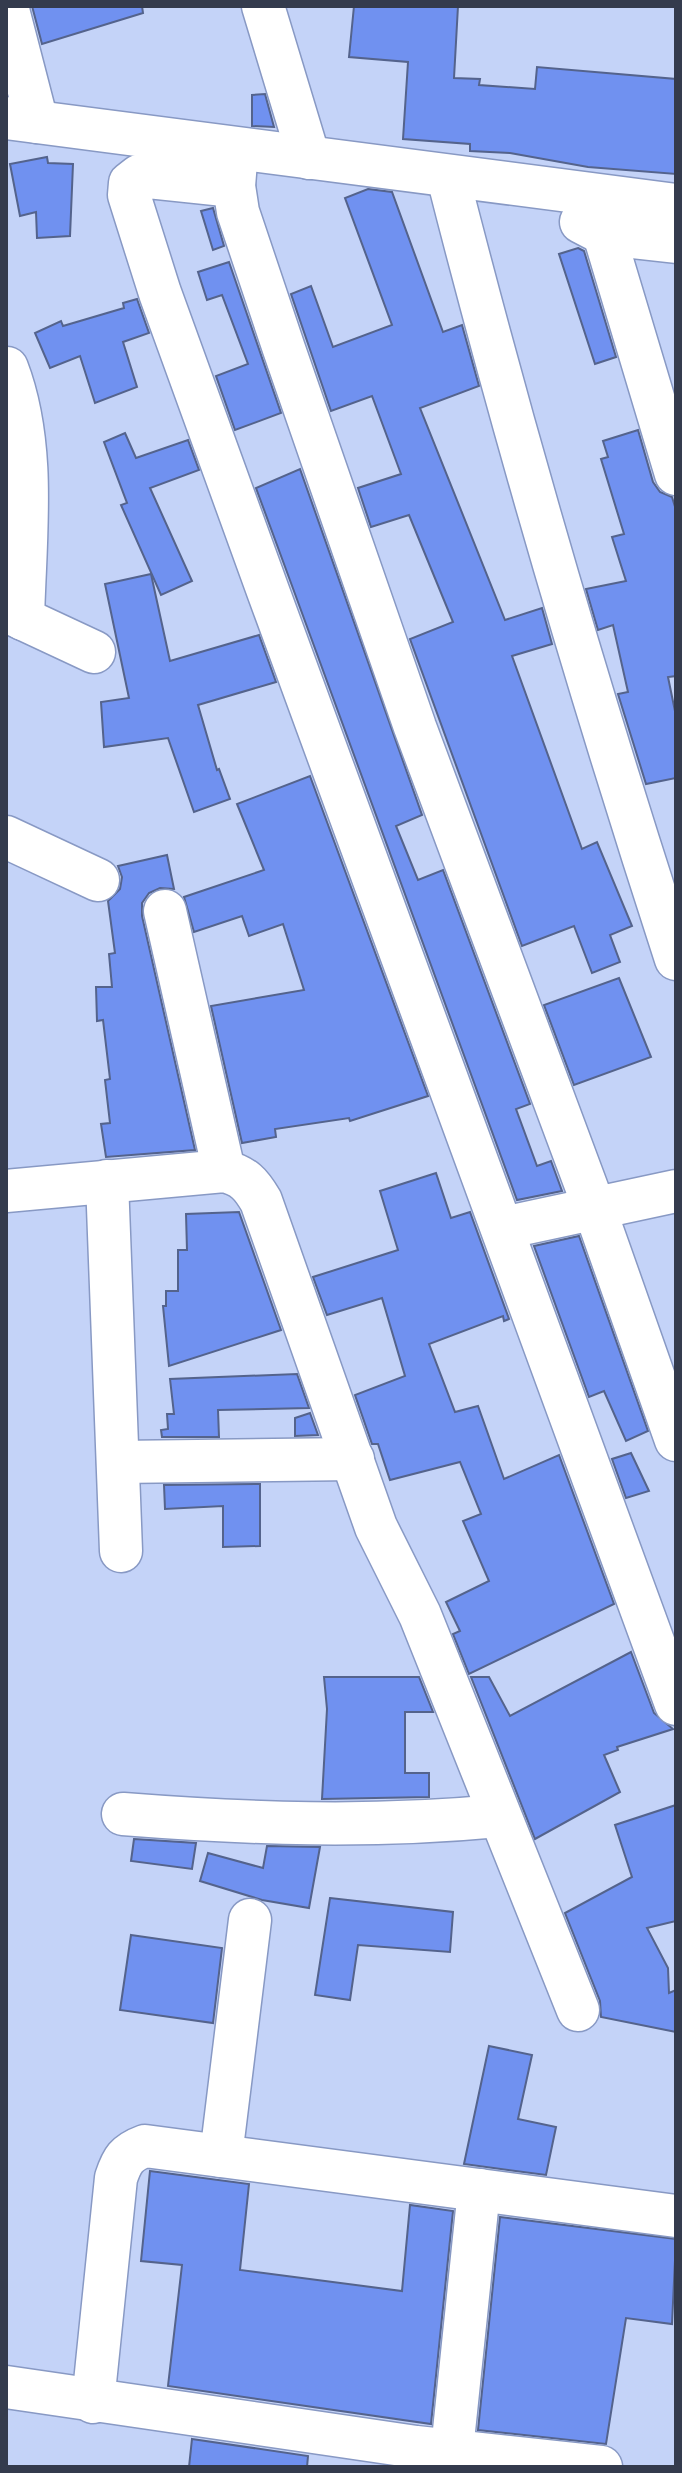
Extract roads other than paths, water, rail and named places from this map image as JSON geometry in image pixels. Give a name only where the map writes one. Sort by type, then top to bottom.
[{"type":"street","points":[[7,6],[21,120],[235,168]]},
{"type":"street","points":[[263,6],[309,158]]},
{"type":"street","points":[[676,205],[309,158],[139,176],[130,183],[129,195],[160,293],[676,1704]]},
{"type":"street","points":[[235,168],[238,212],[360,574],[594,1207],[676,1440]]},
{"type":"street","points":[[448,177],[502,388],[629,814],[676,959]]},
{"type":"street","points":[[567,193],[574,216],[586,227],[604,234],[676,242]]},
{"type":"street","points":[[604,234],[676,474]]},
{"type":"street","points":[[7,368],[18,396],[15,615],[94,652]]},
{"type":"street","points":[[6,837],[98,880]]},
{"type":"street","points":[[165,911],[224,1171]]},
{"type":"street","points":[[6,1191],[224,1171],[240,1175],[252,1185],[261,1201],[376,1527],[420,1615],[578,2010]]},
{"type":"street","points":[[107,1181],[121,1551]]},
{"type":"street","points":[[503,1228],[676,1191]]},
{"type":"street","points":[[118,1462],[353,1459]]},
{"type":"street","points":[[123,1814],[224,1822],[398,1825],[498,1816]]},
{"type":"street","points":[[221,2156],[250,1920]]},
{"type":"street","points":[[93,2402],[116,2178],[122,2160],[132,2151],[145,2146],[676,2216]]},
{"type":"street","points":[[427,2455],[479,2190]]},
{"type":"street","points":[[6,2387],[427,2455],[601,2467]]}]
